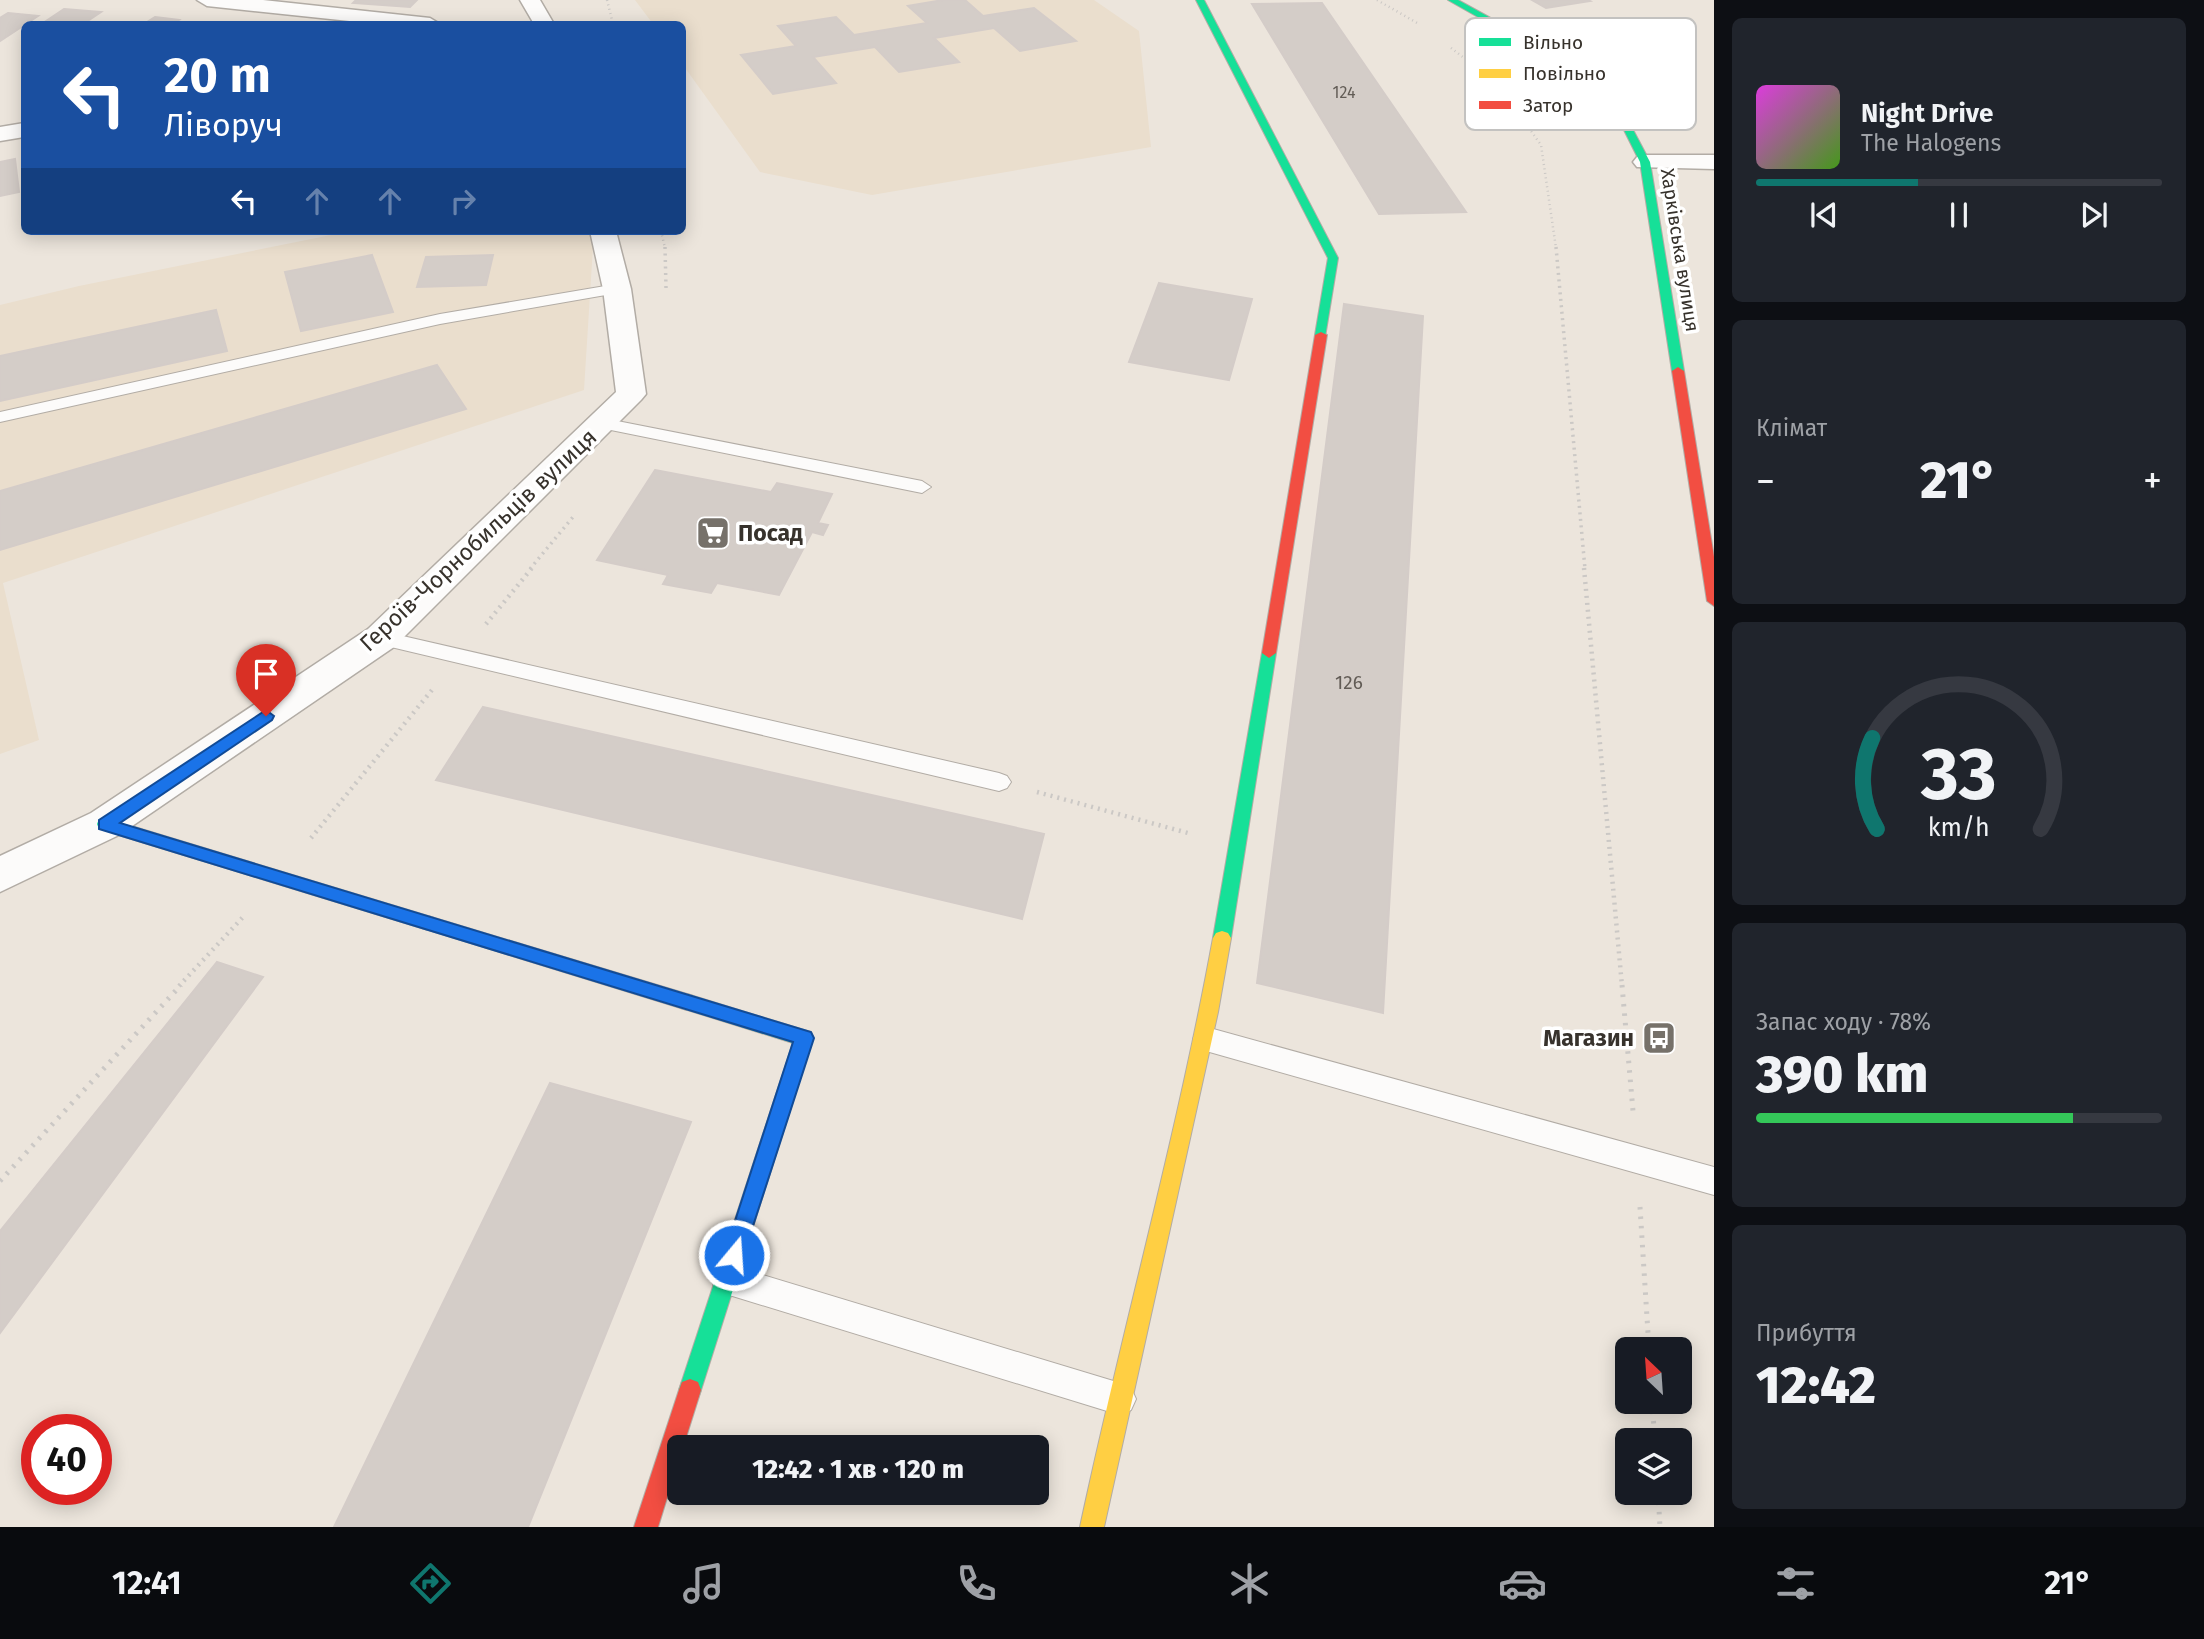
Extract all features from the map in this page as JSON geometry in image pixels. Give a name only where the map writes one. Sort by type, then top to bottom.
[{"type":"street","points":[[207,0],[402,21]]},
{"type":"street","points":[[530,0],[542,21]]},
{"type":"street","points":[[1092,1527],[1206,1039],[1333,258],[1200,0]]},
{"type":"street","name":"Харківська вулиця","points":[[1452,0],[1486,18]]},
{"type":"street","points":[[0,134],[21,130]]},
{"type":"street","name":"Харківська вулиця","points":[[1628,130],[1645,162],[1714,601]]},
{"type":"street","points":[[1645,162],[1714,162]]},
{"type":"street","name":"Героїв-Чорнобильців вулиця","points":[[0,875],[105,824],[381,638],[631,394],[617,289],[604,235]]},
{"type":"street","points":[[105,824],[804,1038],[646,1527]]},
{"type":"lane","points":[[0,417],[440,319],[617,289]]},
{"type":"lane","points":[[602,423],[922,487]]},
{"type":"lane","points":[[381,638],[999,782]]},
{"type":"lane","points":[[1206,1039],[1714,1181]]},
{"type":"lane","points":[[726,1279],[1120,1399]]},
{"type":"path","points":[[607,0],[612,21]]},
{"type":"path","points":[[1377,0],[1430,33]]},
{"type":"path","points":[[1441,41],[1465,59]]},
{"type":"path","points":[[1530,130],[1541,145],[1553,217],[1638,1161],[1648,1337]]},
{"type":"path","points":[[662,235],[666,251],[666,291]]},
{"type":"path","points":[[0,1181],[280,877],[582,506]]},
{"type":"path","points":[[999,782],[1238,846]]},
{"type":"path","points":[[1659,1505],[1660,1527]]},
{"type":"shaded area","points":[[635,0],[1094,0],[1139,31],[1151,147],[872,195],[760,172],[686,69],[686,21],[651,21]]},
{"type":"shaded area","points":[[331,235],[594,235],[584,390],[3,583],[39,740],[0,754],[0,305],[79,286]]},
{"type":"building","points":[[356,0],[417,0],[410,7],[353,3]]},
{"type":"building","points":[[943,0],[965,0],[983,16],[1034,8],[1076,41],[1020,51],[994,28],[934,38],[959,62],[899,72],[875,47],[813,57],[836,83],[773,94],[741,55],[796,46],[778,26],[836,17],[854,35],[927,23],[908,6]]},
{"type":"building","points":[[1532,0],[1588,0],[1590,1],[1546,8]]},
{"type":"building","points":[[1322,3],[1466,212],[1379,214],[1252,4]]},
{"type":"building","points":[[64,9],[101,12],[88,21],[46,21]]},
{"type":"building","points":[[8,13],[38,16],[30,21],[21,21],[21,27],[0,41],[0,18]]},
{"type":"building","points":[[155,17],[179,20],[178,21],[149,21]]},
{"type":"building","points":[[15,159],[19,192],[0,196],[0,162]]},
{"type":"building","points":[[372,255],[393,312],[301,331],[285,272]]},
{"type":"building","points":[[493,255],[486,285],[417,287],[426,257]]},
{"type":"building","points":[[1159,283],[1252,299],[1229,380],[1129,362]]},
{"type":"building","points":[[1344,304],[1423,316],[1383,1013],[1257,983]]},
{"type":"building","points":[[216,310],[227,351],[0,401],[0,356]]},
{"type":"building","points":[[437,365],[466,409],[0,550],[0,491]]},
{"type":"building","name":"Посад","points":[[655,470],[771,492],[777,483],[832,494],[818,523],[828,525],[823,535],[812,532],[779,595],[717,583],[711,593],[663,584],[668,575],[597,560]]},
{"type":"building","points":[[483,707],[1044,834],[1022,919],[436,780]]},
{"type":"building","points":[[217,962],[263,977],[0,1333],[0,1231]]},
{"type":"building","points":[[550,1083],[691,1122],[528,1527],[334,1527]]},
{"type":"traffic: fast","points":[[1200,0],[1333,258],[1321,335]]},
{"type":"traffic: fast","points":[[1452,0],[1485,18]]},
{"type":"traffic: fast","points":[[1628,130],[1645,162],[1678,371]]},
{"type":"traffic: fast","points":[[1222,938],[1269,653]]},
{"type":"traffic: fast","points":[[105,824],[428,923]]},
{"type":"traffic: fast","points":[[687,1002],[804,1038],[690,1390]]},
{"type":"traffic: slow","points":[[428,923],[687,1002]]},
{"type":"traffic: slow","points":[[1092,1527],[1194,1086],[1222,938]]},
{"type":"traffic: jam","points":[[1269,653],[1321,335]]},
{"type":"traffic: jam","points":[[1678,371],[1714,601]]},
{"type":"traffic: jam","points":[[646,1527],[690,1390]]},
{"type":"place","name":"Посад","points":[[713,533]]},
{"type":"place","name":"Магазин","points":[[1659,1038]]},
{"type":"route","points":[[266,716],[105,824],[804,1038],[734,1255]]}]
